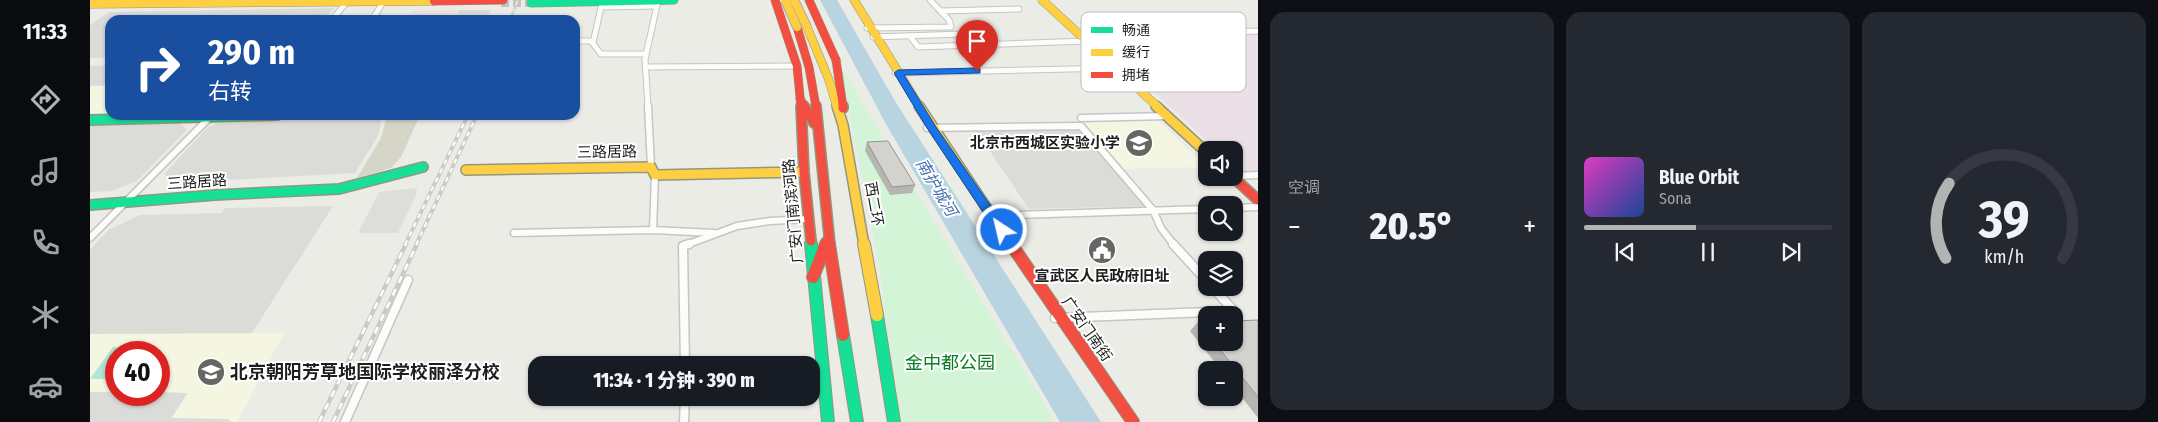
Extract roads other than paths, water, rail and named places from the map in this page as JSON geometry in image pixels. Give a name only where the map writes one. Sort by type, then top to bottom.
[{"type":"main road","points":[[531,2],[548,0]]},
{"type":"main road","points":[[531,2],[658,4],[674,0]]},
{"type":"main road","name":"广安门南滨河路","points":[[775,0],[797,66],[813,277],[828,422]]},
{"type":"main road","name":"西二环","points":[[785,0],[802,27],[829,80],[843,125],[870,270],[894,422]]},
{"type":"main road","name":"西二环","points":[[794,0],[802,27],[803,42],[813,86],[815,125],[828,238],[857,422]]},
{"type":"main road","points":[[809,0],[836,60],[842,89],[843,125]]},
{"type":"main road","name":"广安门南街","points":[[852,0],[929,128],[1058,318],[1125,422]]},
{"type":"main road","points":[[1042,0],[1081,36]]},
{"type":"main road","points":[[90,5],[345,4],[383,1]]},
{"type":"main road","points":[[90,5],[383,1],[502,2]]},
{"type":"main road","points":[[783,24],[820,24]]},
{"type":"main road","points":[[1141,92],[1198,144]]},
{"type":"main road","points":[[800,99],[815,125]]},
{"type":"main road","points":[[90,120],[105,120]]},
{"type":"main road","name":"三路居路","points":[[90,205],[339,188],[423,167]]},
{"type":"main road","name":"三路居路","points":[[466,170],[804,172]]},
{"type":"main road","points":[[1243,186],[1258,200]]},
{"type":"main road","points":[[813,277],[828,238]]},
{"type":"main road","name":"广安门南街","points":[[1058,318],[1133,422]]},
{"type":"street","points":[[90,5],[93,0]]},
{"type":"street","points":[[872,32],[951,27],[949,20],[930,0]]},
{"type":"street","points":[[375,15],[383,1]]},
{"type":"street","points":[[336,15],[345,4]]},
{"type":"street","points":[[593,43],[601,7],[658,4],[646,54],[645,68],[653,171],[653,230]]},
{"type":"street","points":[[940,11],[1019,9]]},
{"type":"street","points":[[872,32],[910,36],[963,34],[973,45]]},
{"type":"street","points":[[910,36],[918,47],[1081,39]]},
{"type":"street","points":[[580,42],[593,43],[601,54],[646,54]]},
{"type":"street","points":[[645,68],[797,66]]},
{"type":"street","points":[[897,73],[1081,69]]},
{"type":"street","points":[[1080,118],[1168,116]]},
{"type":"street","points":[[90,238],[207,120]]},
{"type":"street","points":[[929,128],[1082,126],[1153,210],[1154,218],[1162,229],[1198,271]]},
{"type":"street","points":[[1243,176],[1258,175]]},
{"type":"street","points":[[1243,208],[1258,207]]},
{"type":"street","points":[[989,216],[1198,209]]},
{"type":"street","points":[[683,246],[737,226],[762,222],[808,219]]},
{"type":"street","points":[[514,233],[653,230],[717,234]]},
{"type":"street","points":[[679,232],[683,246],[685,356]]},
{"type":"street","points":[[345,422],[408,280]]},
{"type":"street","points":[[1058,318],[1234,311],[1220,296]]},
{"type":"street","points":[[684,422],[685,406]]},
{"type":"water","name":"南护城河","points":[[820,0],[837,0],[895,101],[1101,422],[1060,422],[887,126]]},
{"type":"tunnel","points":[[501,3],[531,3]]},
{"type":"railway","points":[[512,15],[518,0]]},
{"type":"railway","points":[[405,245],[466,120]]},
{"type":"railway","points":[[416,245],[475,120]]},
{"type":"railway","points":[[319,422],[406,244]]},
{"type":"railway","points":[[333,422],[417,244]]},
{"type":"place","name":"北京市西城区实验小学","points":[[1139,143]]},
{"type":"place","name":"宣武区人民政府旧址","points":[[1102,250]]},
{"type":"place","name":"北京朝阳芳草地国际学校丽泽分校","points":[[211,372]]},
{"type":"park label","name":"金中都公园","points":[[950,363]]}]
